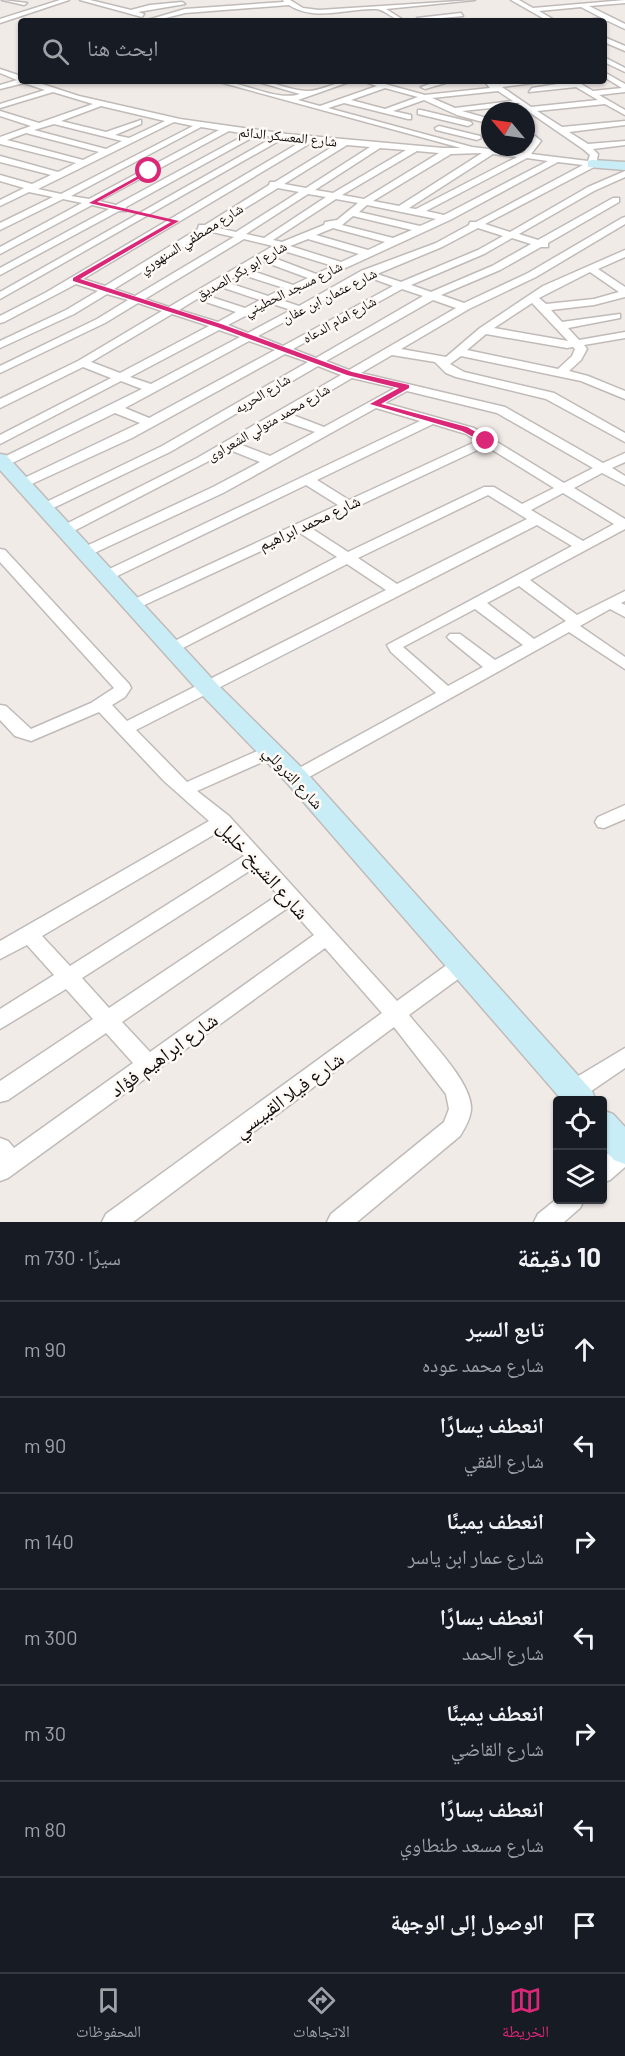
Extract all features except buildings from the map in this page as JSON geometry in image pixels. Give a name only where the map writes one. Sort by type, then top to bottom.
[{"type":"street","points":[[25,3],[33,0]]},
{"type":"street","points":[[1,21],[62,0]]},
{"type":"street","points":[[83,0],[130,16],[157,18],[185,11],[290,1],[308,11],[314,18]]},
{"type":"street","points":[[358,0],[368,12]]},
{"type":"street","points":[[130,16],[175,2],[290,1],[316,10],[368,12],[449,0]]},
{"type":"street","points":[[308,11],[333,14],[368,12],[472,0]]},
{"type":"street","points":[[516,1],[547,0],[572,14]]},
{"type":"street","points":[[572,0],[624,26]]},
{"type":"street","points":[[516,1],[547,18]]},
{"type":"street","points":[[532,10],[625,1]]},
{"type":"street","points":[[0,4],[9,2],[48,6]]},
{"type":"street","points":[[602,2],[625,9]]},
{"type":"street","points":[[140,3],[162,6]]},
{"type":"street","points":[[146,17],[230,3]]},
{"type":"street","points":[[432,18],[463,16],[441,3]]},
{"type":"street","points":[[384,10],[407,10],[422,6],[446,18]]},
{"type":"street","points":[[384,10],[398,18]]},
{"type":"street","points":[[407,10],[419,18]]},
{"type":"street","points":[[333,14],[339,18]]},
{"type":"street","points":[[609,19],[625,17]]},
{"type":"street","points":[[1,21],[18,26]]},
{"type":"street","points":[[607,29],[624,26]]},
{"type":"street","points":[[607,40],[625,52]]},
{"type":"street","points":[[614,44],[625,42]]},
{"type":"street","points":[[607,57],[625,52]]},
{"type":"street","points":[[607,60],[621,68]]},
{"type":"street","points":[[607,75],[621,68]]},
{"type":"street","name":"شارع المعسكر الدائم","points":[[0,71],[18,78]]},
{"type":"street","points":[[607,77],[625,88]]},
{"type":"street","points":[[0,87],[18,82]]},
{"type":"street","name":"شارع المعسكر الدائم","points":[[35,84],[98,105],[167,123],[416,148],[453,148],[481,142]]},
{"type":"street","points":[[231,84],[419,135],[453,148]]},
{"type":"street","points":[[272,84],[308,94]]},
{"type":"street","points":[[379,84],[435,101],[481,119]]},
{"type":"street","points":[[320,108],[393,84]]},
{"type":"street","points":[[414,84],[435,89],[475,88]]},
{"type":"street","points":[[425,87],[436,84]]},
{"type":"street","points":[[468,84],[495,102]]},
{"type":"street","points":[[516,84],[530,92]]},
{"type":"street","points":[[512,97],[530,92],[556,90],[570,84]]},
{"type":"street","points":[[578,84],[625,113]]},
{"type":"street","points":[[290,100],[336,85],[348,85],[365,93],[409,103],[489,98]]},
{"type":"street","points":[[303,104],[348,85]]},
{"type":"street","points":[[384,126],[421,112],[444,94],[475,88],[494,85],[520,102]]},
{"type":"street","points":[[534,102],[571,99],[625,88]]},
{"type":"street","points":[[435,89],[444,94]]},
{"type":"street","points":[[0,106],[52,90]]},
{"type":"street","points":[[556,90],[571,99]]},
{"type":"street","points":[[343,100],[408,117]]},
{"type":"street","points":[[364,120],[435,101]]},
{"type":"street","points":[[535,109],[625,101]]},
{"type":"street","points":[[390,113],[409,103]]},
{"type":"street","points":[[0,141],[98,105]]},
{"type":"street","points":[[401,130],[454,110],[481,107]]},
{"type":"street","points":[[421,112],[457,121],[481,140]]},
{"type":"street","points":[[535,112],[586,147],[593,159],[625,174]]},
{"type":"street","points":[[0,113],[39,126]]},
{"type":"street","points":[[117,119],[167,123]]},
{"type":"street","points":[[53,121],[130,141]]},
{"type":"street","points":[[419,135],[457,121]]},
{"type":"street","points":[[107,135],[138,122]]},
{"type":"street","points":[[2,201],[32,189],[167,123]]},
{"type":"street","points":[[567,134],[625,123]]},
{"type":"street","points":[[0,226],[124,166],[198,126]]},
{"type":"street","points":[[439,128],[481,141]]},
{"type":"street","points":[[0,250],[227,129]]},
{"type":"street","points":[[0,130],[15,135]]},
{"type":"street","points":[[27,131],[108,152]]},
{"type":"street","points":[[0,273],[256,132]]},
{"type":"street","points":[[535,137],[625,132]]},
{"type":"street","points":[[0,296],[284,135]]},
{"type":"street","points":[[0,320],[75,280],[314,138]]},
{"type":"street","points":[[0,141],[84,163]]},
{"type":"street","name":"شارع مصطفي السنهوري","points":[[0,345],[48,324],[106,290],[347,141]]},
{"type":"street","name":"شارع ابو بكر الصديق","points":[[0,404],[82,363],[280,245],[333,225],[365,202],[453,148],[481,142]]},
{"type":"street","points":[[586,147],[625,142]]},
{"type":"street","points":[[401,209],[481,144]]},
{"type":"street","points":[[0,370],[73,336],[137,300],[380,145]]},
{"type":"street","points":[[119,146],[232,166]]},
{"type":"street","points":[[266,241],[334,196],[416,148]]},
{"type":"street","points":[[593,159],[625,151]]},
{"type":"street","points":[[418,212],[525,156],[593,159],[625,166]]},
{"type":"street","points":[[247,157],[275,162]]},
{"type":"street","points":[[0,159],[59,176]]},
{"type":"street","name":"شارع مسجد الحطيني","points":[[1,454],[120,377],[339,265],[447,218],[558,159]]},
{"type":"street","name":"شارع عثمان ابن عفان","points":[[1,454],[115,408],[368,274],[439,245],[593,159]]},
{"type":"street","points":[[124,166],[149,171]]},
{"type":"street","name":"شارع امام الدعاه","points":[[23,484],[150,423],[402,285],[465,259],[602,183],[625,174]]},
{"type":"street","points":[[0,178],[32,189],[266,241],[465,307]]},
{"type":"street","points":[[247,179],[447,218],[571,252]]},
{"type":"street","name":"شارع الحريه","points":[[45,508],[166,449],[433,295],[496,268],[616,200]]},
{"type":"street","points":[[272,213],[333,225],[393,241]]},
{"type":"street","points":[[351,213],[420,229]]},
{"type":"street","name":"شارع محمد متولي الشعراوى","points":[[65,530],[230,445],[465,307],[524,279],[625,220]]},
{"type":"street","points":[[306,235],[367,253]]},
{"type":"street","points":[[0,240],[72,257]]},
{"type":"street","points":[[390,351],[441,362],[448,361],[484,330],[532,297],[547,288],[625,254]]},
{"type":"street","points":[[261,257],[316,277]]},
{"type":"street","points":[[610,261],[625,266]]},
{"type":"street","points":[[592,269],[624,291]]},
{"type":"street","points":[[238,270],[293,288]]},
{"type":"street","points":[[75,280],[219,326],[350,374],[477,403],[517,417],[625,481]]},
{"type":"street","points":[[218,283],[301,310]]},
{"type":"street","points":[[543,308],[594,302],[624,291]]},
{"type":"street","points":[[196,296],[246,312]]},
{"type":"street","points":[[532,297],[578,344],[581,354],[561,373]]},
{"type":"street","points":[[594,302],[621,319]]},
{"type":"street","points":[[507,314],[525,337]]},
{"type":"street","points":[[561,326],[621,319]]},
{"type":"street","points":[[484,330],[578,344],[625,334]]},
{"type":"street","points":[[458,352],[584,378],[625,395]]},
{"type":"street","points":[[441,362],[450,371],[550,396],[625,438]]},
{"type":"street","points":[[82,363],[152,388]]},
{"type":"street","points":[[477,403],[524,366]]},
{"type":"street","points":[[85,552],[218,490],[406,387]]},
{"type":"street","points":[[374,404],[465,429],[625,525]]},
{"type":"street","points":[[115,408],[150,423]]},
{"type":"street","points":[[280,415],[325,431]]},
{"type":"street","points":[[106,576],[309,482],[432,420]]},
{"type":"street","name":"شارع محمد ابراهيم","points":[[133,605],[486,441]]},
{"type":"street","points":[[230,445],[270,461]]},
{"type":"street","name":"شارع التروللي","points":[[1,454],[23,484],[209,689],[296,777],[577,1096]]},
{"type":"street","points":[[522,509],[625,457]]},
{"type":"street","points":[[309,482],[347,504]]},
{"type":"street","points":[[172,648],[347,558],[489,490],[582,546]]},
{"type":"street","points":[[125,729],[209,689],[396,590],[537,519]]},
{"type":"street","points":[[447,694],[396,649],[395,645],[625,525]]},
{"type":"street","points":[[299,526],[396,590]]},
{"type":"street","points":[[0,710],[21,732],[31,735],[101,704],[122,692],[122,685],[1,555]]},
{"type":"street","points":[[519,579],[625,664]]},
{"type":"street","points":[[296,777],[618,599],[625,612]]},
{"type":"street","points":[[476,602],[534,646]]},
{"type":"street","points":[[455,637],[494,668]]},
{"type":"street","name":"شارع الشيخ خليل","points":[[101,704],[184,790],[223,821],[396,1014],[455,1089],[461,1102],[460,1117],[452,1129],[339,1222]]},
{"type":"street","points":[[184,790],[270,752]]},
{"type":"street","points":[[604,822],[625,810]]},
{"type":"street","points":[[0,951],[223,821]]},
{"type":"street","points":[[0,1020],[256,858]]},
{"type":"street","points":[[0,1093],[290,897]]},
{"type":"street","points":[[29,934],[66,978],[148,1065]]},
{"type":"street","name":"شارع ابراهيم فؤاد","points":[[4,1160],[148,1065],[326,938]]},
{"type":"street","name":"شارع فيلا القبيسي","points":[[114,1222],[462,965]]},
{"type":"street","points":[[577,1096],[625,1057]]},
{"type":"street","points":[[607,1130],[625,1152],[607,1169]]},
{"type":"street","points":[[546,1222],[567,1204]]},
{"type":"route","points":[[149,171],[92,203],[176,221],[75,280],[219,326],[350,374],[406,387],[374,404],[465,429],[486,441]]}]
